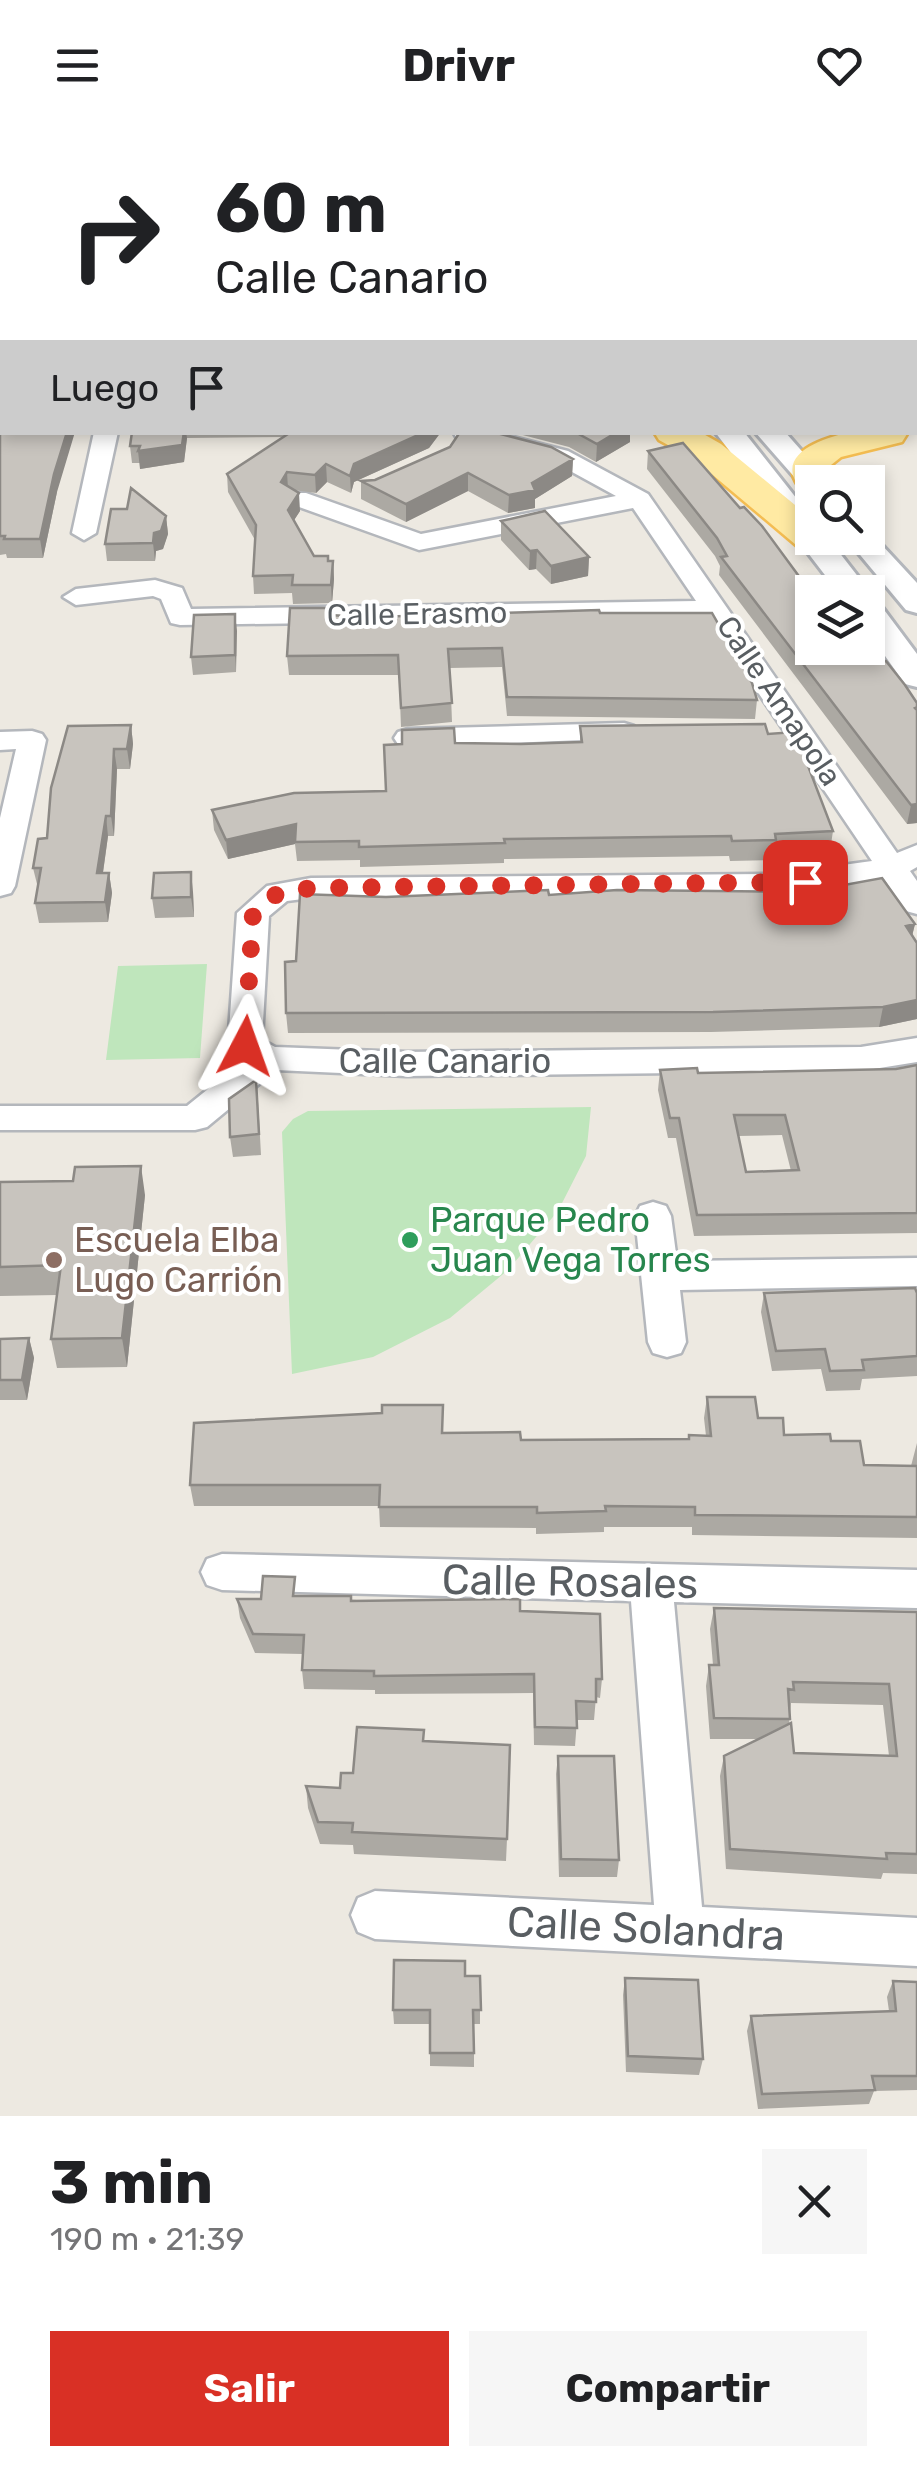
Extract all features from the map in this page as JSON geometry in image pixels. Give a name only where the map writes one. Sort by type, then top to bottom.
[{"type":"main road","points":[[677,435],[708,452],[795,523]]},
{"type":"main road","points":[[814,465],[828,449],[895,435]]},
{"type":"street","points":[[84,533],[105,435]]},
{"type":"street","points":[[731,435],[795,515]]},
{"type":"street","points":[[772,435],[799,465]]},
{"type":"street","name":"Calle Amapola","points":[[456,436],[560,456],[639,498],[800,731],[909,864],[917,904]]},
{"type":"street","points":[[298,498],[419,542],[639,498]]},
{"type":"street","points":[[826,555],[841,575]]},
{"type":"street","points":[[876,555],[917,603]]},
{"type":"street","name":"Calle Erasmo","points":[[76,596],[154,588],[173,594],[180,618],[716,608]]},
{"type":"street","points":[[885,633],[917,677]]},
{"type":"street","points":[[485,702],[485,733]]},
{"type":"street","points":[[761,731],[800,731]]},
{"type":"street","points":[[408,738],[485,733],[642,732]]},
{"type":"street","points":[[0,741],[32,740],[0,886]]},
{"type":"street","points":[[0,1118],[195,1118],[269,1058],[245,1046],[253,913],[278,893],[311,888],[778,884],[909,864]]},
{"type":"street","name":"Calle Canario","points":[[269,1058],[406,1064],[861,1059],[917,1050]]},
{"type":"street","points":[[653,1216],[667,1342]]},
{"type":"street","points":[[660,1276],[917,1272]]},
{"type":"street","name":"Calle Rosales","points":[[222,1572],[917,1589]]},
{"type":"street","points":[[651,1584],[680,1930]]},
{"type":"street","name":"Calle Solandra","points":[[376,1915],[917,1942]]},
{"type":"green space","points":[[207,964],[200,1058],[106,1060],[118,966]]},
{"type":"green space","name":"Parque Pedro Juan Vega Torres","points":[[591,1107],[586,1156],[558,1211],[508,1270],[450,1318],[373,1357],[292,1374],[282,1132],[293,1119],[308,1111]]},
{"type":"building","points":[[0,435],[66,435],[40,539],[0,536]]},
{"type":"building","points":[[132,435],[184,435],[182,445],[138,451],[140,446],[130,446]]},
{"type":"building","points":[[286,435],[418,435],[354,464],[350,476],[326,464],[315,475],[287,472],[281,482],[299,493],[288,510],[314,556],[328,556],[328,561],[333,561],[331,585],[292,585],[293,575],[253,576],[256,525],[227,474]]},
{"type":"building","points":[[458,435],[505,435],[551,447],[573,459],[532,483],[535,490],[509,495],[468,473],[406,504],[361,481],[375,480],[450,447]]},
{"type":"building","points":[[580,435],[612,435],[597,444]]},
{"type":"building","points":[[683,443],[740,508],[744,507],[762,526],[798,575],[795,575],[795,654],[721,557],[727,556],[717,538],[648,451]]},
{"type":"building","points":[[131,488],[166,516],[161,531],[154,533],[153,543],[105,544],[111,509],[127,509]]},
{"type":"building","points":[[545,511],[589,557],[551,566],[501,521]]},
{"type":"building","points":[[290,608],[328,608],[327,615],[373,617],[599,610],[712,613],[752,683],[757,700],[507,697],[502,648],[448,649],[452,703],[401,708],[398,655],[287,656]]},
{"type":"building","points":[[235,614],[235,655],[191,657],[194,615]]},
{"type":"building","points":[[886,661],[905,685],[917,703],[917,804],[911,805],[804,665],[885,665]]},
{"type":"building","points":[[765,724],[768,734],[795,732],[833,831],[775,834],[776,840],[732,841],[731,836],[504,839],[505,843],[359,847],[359,841],[295,842],[296,824],[226,840],[212,810],[294,793],[386,791],[384,745],[402,744],[402,730],[454,728],[455,743],[521,744],[582,742],[580,726]]},
{"type":"building","points":[[131,725],[127,749],[114,749],[111,816],[106,816],[97,873],[109,873],[105,902],[35,903],[41,868],[33,868],[38,839],[47,838],[51,788],[68,726]]},
{"type":"building","points":[[191,872],[191,897],[152,898],[154,873]]},
{"type":"building","points":[[882,878],[915,924],[906,926],[917,943],[917,1000],[883,1007],[713,1012],[286,1013],[285,962],[296,961],[300,894],[386,897],[548,890],[549,895],[617,890],[806,892]]},
{"type":"building","points":[[917,1065],[917,1213],[697,1215],[679,1118],[670,1118],[660,1070],[697,1068],[698,1073],[896,1069]],"holes":[[[734,1115],[785,1115],[799,1170],[746,1172]]]},
{"type":"building","points":[[256,1080],[259,1134],[230,1137],[229,1099]]},
{"type":"building","points":[[141,1166],[122,1338],[51,1339],[61,1265],[0,1267],[0,1182],[73,1181],[75,1167]]},
{"type":"building","points":[[915,1288],[917,1356],[862,1360],[864,1370],[830,1371],[825,1349],[776,1351],[764,1293]]},
{"type":"building","points":[[29,1338],[22,1380],[0,1380],[0,1339]]},
{"type":"building","points":[[707,1397],[755,1397],[758,1418],[783,1418],[784,1435],[830,1434],[831,1441],[860,1441],[864,1465],[917,1466],[917,1517],[695,1515],[695,1507],[605,1506],[606,1511],[537,1513],[537,1507],[379,1507],[380,1485],[190,1485],[194,1423],[382,1413],[382,1405],[443,1405],[442,1433],[520,1432],[521,1440],[689,1439],[689,1435],[711,1436]]},
{"type":"building","points":[[263,1576],[295,1577],[293,1596],[351,1596],[351,1601],[520,1599],[520,1611],[600,1614],[602,1679],[596,1679],[596,1702],[576,1701],[577,1728],[535,1727],[534,1674],[374,1676],[374,1671],[302,1670],[304,1635],[253,1634],[237,1599],[261,1599]]},
{"type":"building","points":[[714,1608],[917,1612],[917,1854],[886,1853],[887,1859],[730,1849],[724,1756],[791,1723],[794,1753],[897,1756],[889,1684],[793,1682],[794,1690],[788,1689],[790,1719],[714,1718],[709,1665],[719,1665]]},
{"type":"building","points":[[357,1727],[424,1730],[423,1741],[510,1745],[507,1839],[352,1832],[353,1823],[318,1822],[306,1786],[340,1788],[341,1773],[353,1773]]},
{"type":"building","points":[[558,1756],[614,1756],[619,1860],[561,1859]]},
{"type":"building","points":[[394,1960],[465,1961],[465,1976],[480,1976],[481,2010],[473,2010],[474,2053],[430,2053],[430,2010],[393,2010]]},
{"type":"building","points":[[625,1978],[698,1980],[703,2059],[628,2056]]},
{"type":"building","points":[[893,1981],[917,1982],[917,2076],[872,2076],[875,2090],[762,2094],[751,2016],[896,2011]]},
{"type":"place","name":"Parque Pedro Juan Vega Torres","points":[[410,1240]]},
{"type":"place","name":"Escuela Elba Lugo Carrión","points":[[54,1260]]},
{"type":"route","points":[[245,1046],[253,913],[278,893],[311,888],[805,882]]}]
